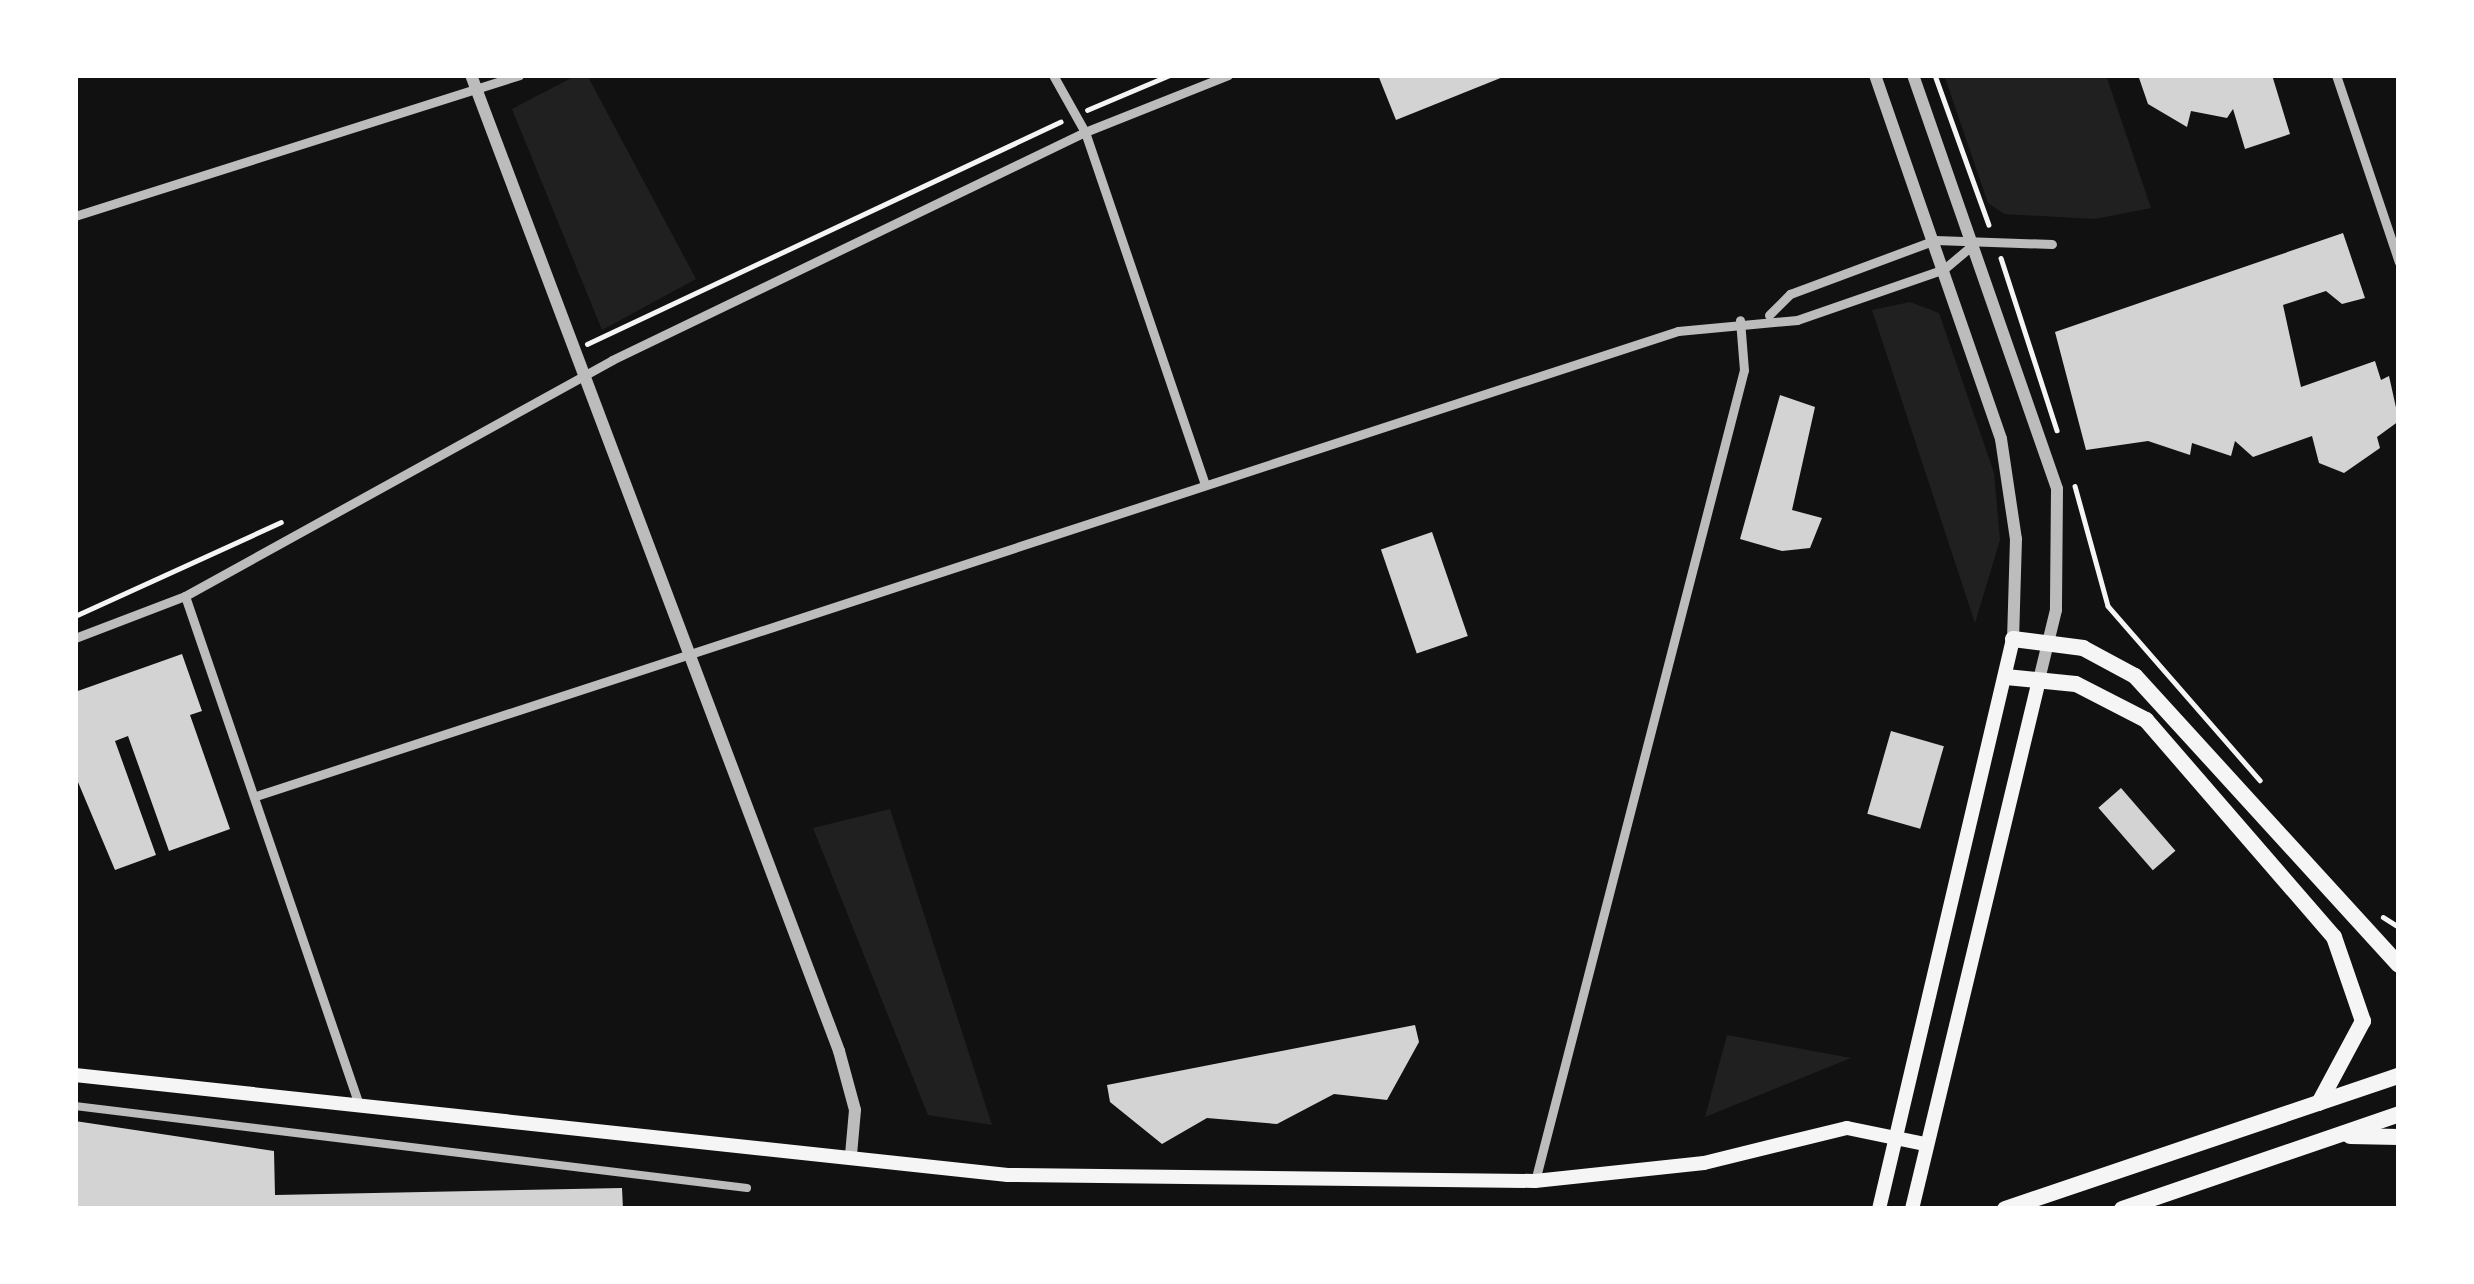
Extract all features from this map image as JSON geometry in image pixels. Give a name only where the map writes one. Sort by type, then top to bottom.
[{"type":"highway","points":[[2013,639],[2115,662],[2158,696],[2399,965]]},
{"type":"highway","points":[[2006,677],[2104,693],[2146,720],[2349,959],[2360,1036],[2318,1103]]},
{"type":"highway","points":[[2005,1209],[2399,1076]]},
{"type":"highway","points":[[2122,1209],[2399,1114]]},
{"type":"highway","points":[[2338,1136],[2399,1137]]},
{"type":"main road","points":[[1879,1209],[2013,639]]},
{"type":"main road","points":[[1912,1209],[2038,680]]},
{"type":"main road","points":[[75,1075],[1009,1175],[1535,1180],[1704,1163],[1846,1128],[1925,1144]]},
{"type":"street","points":[[471,75],[692,648],[839,1051],[855,1110],[851,1155]]},
{"type":"street","points":[[75,216],[478,94],[519,75]]},
{"type":"street","points":[[1053,75],[1085,131],[1205,485]]},
{"type":"street","points":[[75,638],[184,596],[585,375],[1085,131],[1228,75]]},
{"type":"street","points":[[1875,75],[1935,239],[2008,471],[2013,639]]},
{"type":"street","points":[[1912,75],[1975,243],[2057,489],[2047,643],[2038,680]]},
{"type":"street","points":[[2336,75],[2399,262]]},
{"type":"street","points":[[1768,315],[1790,294],[1935,239],[2052,244]]},
{"type":"street","points":[[259,795],[692,648],[1205,485],[1740,320],[1768,315],[1797,320],[1944,269],[1975,243]]},
{"type":"street","points":[[1535,1180],[1744,370],[1740,320]]},
{"type":"street","points":[[184,596],[259,795],[358,1102]]},
{"type":"street","points":[[75,1106],[747,1188]]},
{"type":"path","points":[[1935,75],[2060,439]]},
{"type":"path","points":[[2067,461],[2108,606],[2272,794]]},
{"type":"path","points":[[2366,903],[2399,927]]},
{"type":"shaded area","points":[[577,75],[587,75],[696,279],[602,330],[512,109]]},
{"type":"shaded area","points":[[1944,75],[2106,75],[2151,208],[2095,219],[2004,214],[1988,203]]},
{"type":"shaded area","points":[[1910,302],[1939,313],[1994,473],[2000,540],[1975,623],[1872,310]]},
{"type":"shaded area","points":[[890,809],[992,1125],[928,1115],[813,828]]},
{"type":"shaded area","points":[[1727,1035],[1851,1058],[1705,1117]]},
{"type":"building","points":[[1378,75],[1508,75],[1396,120]]},
{"type":"building","points":[[2138,75],[2272,75],[2290,134],[2245,149],[2233,109],[2227,118],[2191,111],[2187,127],[2148,104]]},
{"type":"building","points":[[2343,233],[2365,298],[2342,304],[2326,291],[2283,305],[2301,387],[2375,361],[2381,380],[2389,376],[2399,421],[2377,437],[2380,448],[2344,473],[2319,463],[2312,436],[2253,457],[2235,441],[2231,456],[2192,443],[2190,455],[2148,441],[2086,450],[2055,332]]},
{"type":"building","points":[[1780,395],[1815,407],[1792,510],[1822,518],[1810,548],[1782,551],[1740,539]]},
{"type":"building","points":[[1432,532],[1468,636],[1417,654],[1381,550]]},
{"type":"building","points":[[182,654],[202,711],[190,715],[230,829],[169,851],[128,736],[115,741],[156,855],[115,870],[75,775],[75,692]]},
{"type":"building","points":[[1891,731],[1944,746],[1920,829],[1867,814]]},
{"type":"building","points":[[2121,788],[2175,851],[2153,870],[2098,808]]},
{"type":"building","points":[[1415,1025],[1419,1042],[1387,1100],[1334,1094],[1277,1124],[1207,1118],[1162,1144],[1110,1102],[1107,1085]]},
{"type":"building","points":[[75,1121],[274,1151],[275,1195],[622,1188],[623,1209],[75,1209]]}]
